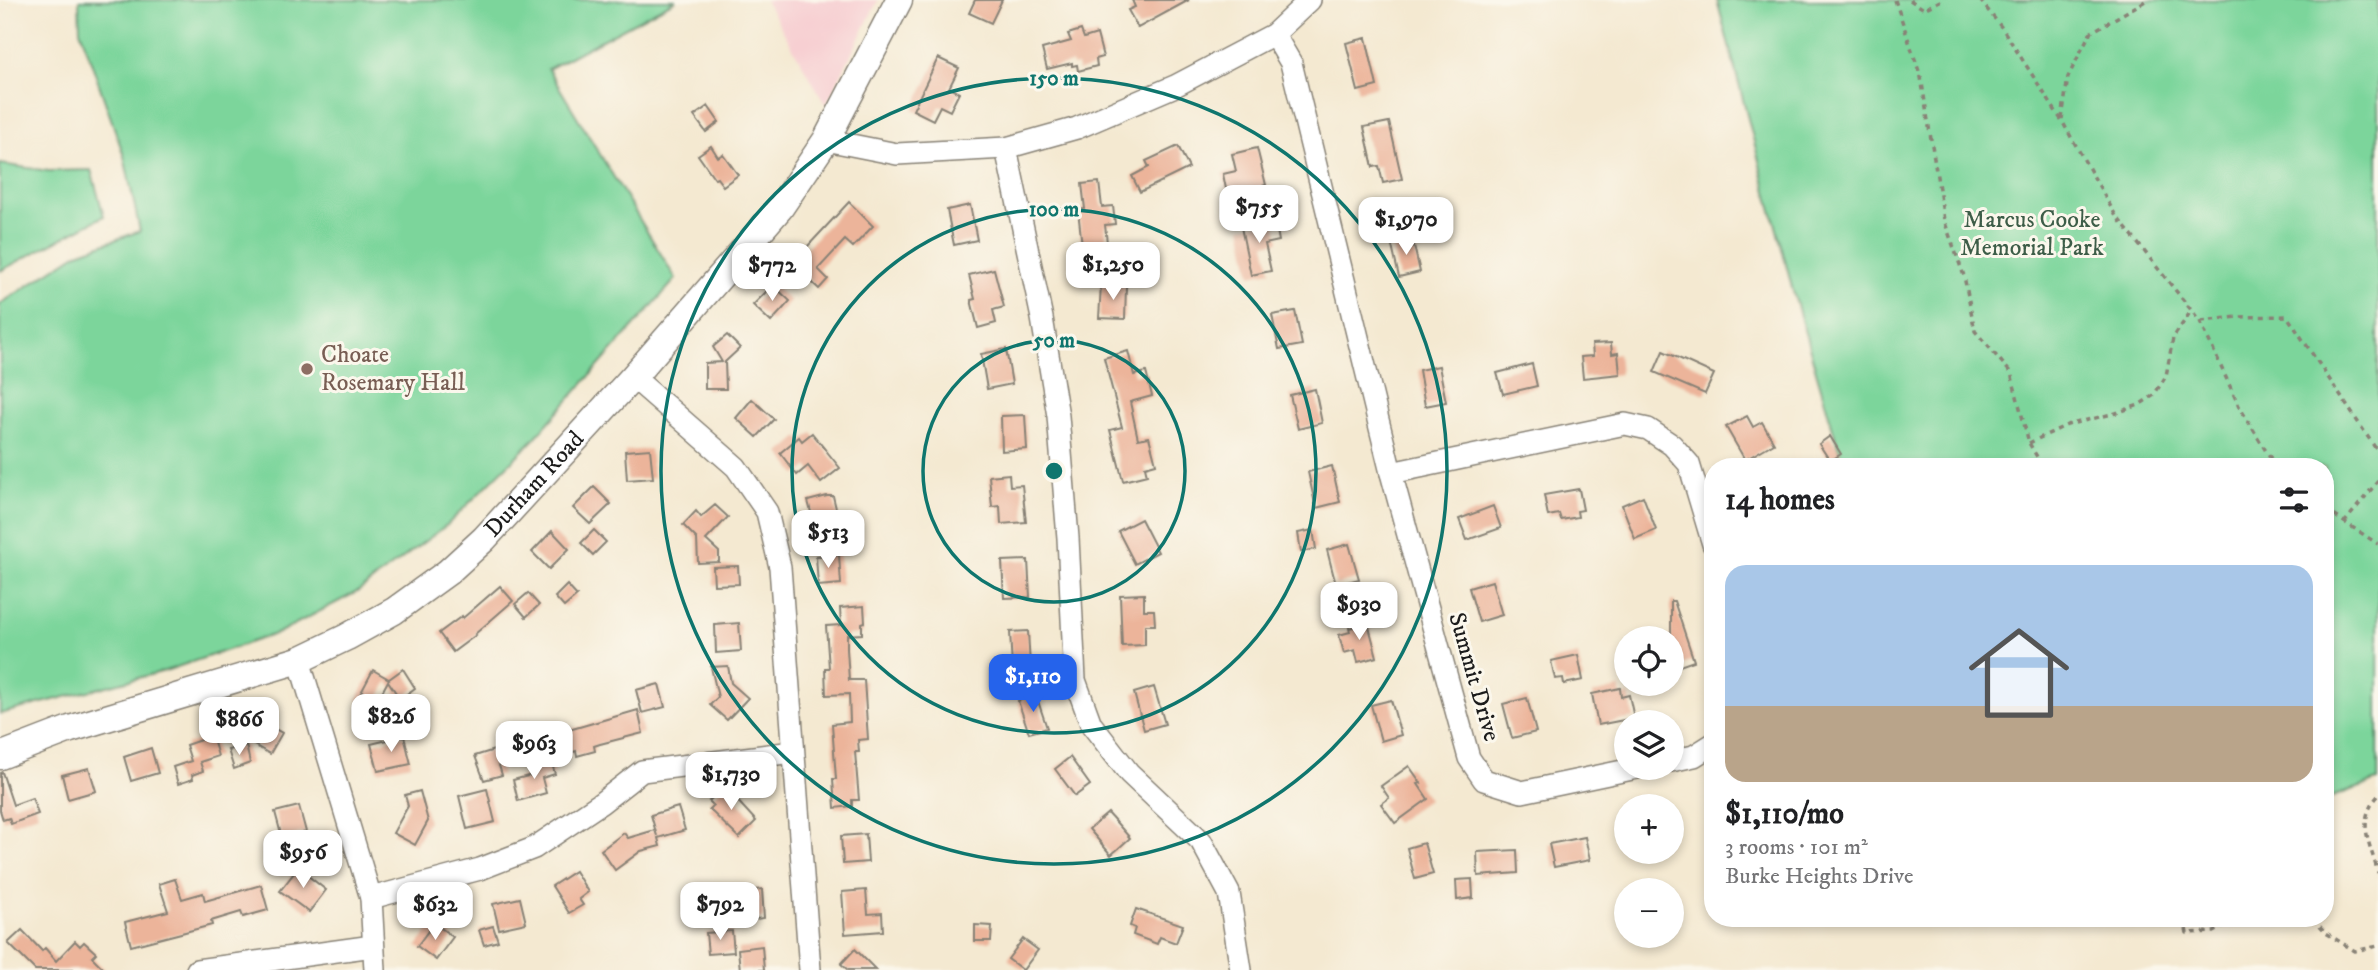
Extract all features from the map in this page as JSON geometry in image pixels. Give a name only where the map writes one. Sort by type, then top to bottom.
[{"type":"main road","name":"Durham Road","points":[[0,756],[70,729],[299,660],[394,611],[448,572],[484,539],[633,377],[780,208],[827,140],[899,0]]},
{"type":"street","points":[[827,140],[897,154],[1006,148],[1077,128],[1162,92],[1274,34],[1310,0]]},
{"type":"street","name":"Summit Drive","points":[[1274,34],[1291,63],[1391,473],[1469,758],[1484,780],[1522,792],[1614,773]]},
{"type":"street","points":[[1006,148],[1042,318],[1058,415],[1068,538],[1075,680],[1091,724],[1129,773],[1202,841],[1229,893],[1241,970]]},
{"type":"street","points":[[633,377],[736,467],[767,512],[780,566],[810,970]]},
{"type":"street","points":[[1391,473],[1625,424],[1648,429],[1672,445],[1689,464],[1704,514]]},
{"type":"street","points":[[299,660],[371,898],[375,970]]},
{"type":"street","points":[[1684,758],[1704,750]]},
{"type":"street","points":[[371,898],[480,869],[534,848],[601,803],[642,771],[793,752]]},
{"type":"street","points":[[197,970],[373,946]]},
{"type":"path","points":[[1895,0],[1921,77],[1944,220],[1964,276],[1975,331],[2011,373],[2029,443],[2038,458]]},
{"type":"path","points":[[1910,0],[1924,9],[1942,0]]},
{"type":"path","points":[[1980,0],[2002,28],[2062,121],[2116,216],[2200,321],[2239,406],[2271,458]]},
{"type":"path","points":[[2062,121],[2068,77],[2090,33],[2147,0]]},
{"type":"path","points":[[2029,443],[2067,425],[2116,413],[2154,396],[2166,376],[2173,338],[2191,310]]},
{"type":"path","points":[[2200,321],[2287,316],[2378,452]]},
{"type":"path","points":[[2344,523],[2378,481]]},
{"type":"path","points":[[2334,516],[2378,544]]},
{"type":"path","points":[[2378,796],[2369,805],[2365,831],[2378,873]]},
{"type":"path","points":[[2186,927],[2187,933],[2214,932],[2224,927]]},
{"type":"path","points":[[2320,927],[2355,951],[2378,946]]},
{"type":"shaded area","points":[[765,0],[878,0],[826,105]]},
{"type":"green space","name":"Choate Rosemary Hall","points":[[79,0],[676,0],[548,69],[676,279],[533,440],[448,524],[359,591],[278,633],[165,671],[0,714],[0,304],[78,253],[140,231],[124,156],[80,30]]},
{"type":"green space","name":"Marcus Cooke Memorial Park","points":[[1717,0],[2378,0],[2378,781],[2334,796],[2334,458],[1841,458],[1794,295]]},
{"type":"green space","points":[[0,164],[49,171],[91,170],[104,216],[0,271]]},
{"type":"building","points":[[975,0],[1002,0],[991,23],[969,13]]},
{"type":"building","points":[[1132,0],[1189,0],[1138,28],[1128,10],[1135,7]]},
{"type":"building","points":[[1081,30],[1084,38],[1097,34],[1103,57],[1096,59],[1097,66],[1078,71],[1077,65],[1072,66],[1072,63],[1047,69],[1042,49],[1071,41],[1068,34]]},
{"type":"building","points":[[1366,38],[1377,86],[1358,91],[1346,43]]},
{"type":"building","points":[[938,58],[959,68],[949,88],[959,93],[950,111],[940,106],[933,120],[913,110]]},
{"type":"building","points":[[708,106],[719,122],[706,132],[694,116]]},
{"type":"building","points":[[1389,122],[1402,179],[1383,183],[1379,166],[1373,167],[1364,127]]},
{"type":"building","points":[[711,146],[718,157],[723,154],[738,175],[723,186],[698,155]]},
{"type":"building","points":[[1178,146],[1189,168],[1140,192],[1132,176],[1149,167],[1146,161]]},
{"type":"building","points":[[1257,148],[1266,185],[1227,194],[1223,174],[1236,171],[1232,154]]},
{"type":"building","points":[[1099,182],[1102,207],[1113,206],[1115,224],[1105,225],[1107,243],[1082,246],[1078,210],[1085,209],[1082,184]]},
{"type":"building","points":[[849,202],[873,226],[853,247],[845,240],[818,269],[828,279],[819,289],[792,263]]},
{"type":"building","points":[[970,205],[977,240],[954,245],[947,210]]},
{"type":"building","points":[[1275,220],[1279,241],[1265,244],[1271,271],[1251,275],[1241,227]]},
{"type":"building","points":[[1412,237],[1420,272],[1399,277],[1391,242]]},
{"type":"building","points":[[994,269],[1004,307],[993,310],[996,323],[978,328],[971,300],[975,299],[969,275]]},
{"type":"building","points":[[773,285],[790,301],[771,322],[753,305]]},
{"type":"building","points":[[1101,285],[1126,286],[1125,319],[1099,318]]},
{"type":"building","points":[[1295,311],[1302,345],[1279,349],[1272,315]]},
{"type":"building","points":[[727,335],[740,348],[725,362],[726,389],[705,389],[705,363],[722,362],[713,347]]},
{"type":"building","points":[[1611,343],[1612,354],[1618,353],[1620,374],[1583,378],[1581,357],[1593,356],[1592,344]]},
{"type":"building","points":[[1006,349],[1012,384],[987,389],[981,354]]},
{"type":"building","points":[[1128,351],[1134,375],[1146,372],[1152,396],[1130,402],[1138,439],[1149,437],[1156,464],[1145,467],[1147,475],[1123,481],[1110,430],[1122,427],[1104,358]]},
{"type":"building","points":[[1663,351],[1714,374],[1705,394],[1654,372]]},
{"type":"building","points":[[1532,364],[1537,386],[1503,394],[1497,373]]},
{"type":"building","points":[[1439,366],[1446,402],[1425,406],[1419,370]]},
{"type":"building","points":[[1315,389],[1322,423],[1298,429],[1290,395]]},
{"type":"building","points":[[752,399],[774,419],[757,437],[736,418]]},
{"type":"building","points":[[1025,415],[1027,449],[1002,451],[1001,416]]},
{"type":"building","points":[[1747,416],[1753,427],[1762,422],[1774,443],[1744,458],[1726,427]]},
{"type":"building","points":[[812,433],[840,468],[821,483],[808,466],[797,475],[780,453],[799,437],[802,441]]},
{"type":"building","points":[[1830,436],[1841,454],[1828,458],[1819,444]]},
{"type":"building","points":[[650,449],[653,478],[627,480],[625,451]]},
{"type":"building","points":[[1332,466],[1340,502],[1316,508],[1308,472]]},
{"type":"building","points":[[1009,474],[1010,486],[1022,485],[1026,522],[1001,524],[1000,506],[992,507],[989,476]]},
{"type":"building","points":[[594,487],[611,504],[590,524],[573,508]]},
{"type":"building","points":[[1579,489],[1583,510],[1577,511],[1578,517],[1561,520],[1559,514],[1548,516],[1544,495]]},
{"type":"building","points":[[833,496],[839,521],[815,527],[808,501]]},
{"type":"building","points":[[1643,496],[1656,530],[1635,539],[1622,505]]},
{"type":"building","points":[[715,505],[728,517],[706,540],[719,552],[719,562],[698,563],[697,539],[683,525],[696,511],[701,517]]},
{"type":"building","points":[[1493,506],[1501,528],[1467,540],[1459,519]]},
{"type":"building","points":[[1141,519],[1158,552],[1135,564],[1118,531]]},
{"type":"building","points":[[594,530],[606,542],[593,555],[581,543]]},
{"type":"building","points":[[1313,530],[1316,549],[1301,552],[1298,533]]},
{"type":"building","points":[[552,531],[569,549],[549,569],[532,552]]},
{"type":"building","points":[[1349,544],[1359,579],[1336,585],[1327,550]]},
{"type":"building","points":[[839,555],[841,584],[818,586],[816,556]]},
{"type":"building","points":[[1028,560],[1030,597],[1004,598],[1002,561]]},
{"type":"building","points":[[738,566],[739,584],[714,585],[713,567]]},
{"type":"building","points":[[1492,581],[1502,615],[1479,622],[1469,588]]},
{"type":"building","points":[[567,585],[577,596],[564,607],[555,597]]},
{"type":"building","points":[[500,586],[513,601],[453,652],[439,633],[462,616],[463,618]]},
{"type":"building","points":[[528,593],[539,605],[526,617],[515,604]]},
{"type":"building","points":[[1144,594],[1144,610],[1154,610],[1155,625],[1145,625],[1145,645],[1122,646],[1120,595]]},
{"type":"building","points":[[1671,601],[1674,601],[1682,626],[1671,626]]},
{"type":"building","points":[[864,606],[865,622],[862,623],[862,634],[847,635],[847,649],[849,680],[864,680],[868,739],[858,740],[859,752],[855,752],[859,800],[852,800],[852,806],[835,808],[832,724],[850,722],[849,694],[826,695],[825,668],[829,668],[826,626],[841,625],[840,608]]},
{"type":"building","points":[[739,623],[741,651],[716,653],[715,625]]},
{"type":"building","points":[[1368,623],[1377,657],[1358,662],[1355,650],[1344,653],[1339,635],[1350,632],[1349,628]]},
{"type":"building","points":[[1028,631],[1030,666],[1012,667],[1010,632]]},
{"type":"building","points":[[1684,631],[1694,661],[1684,664]]},
{"type":"building","points":[[1578,655],[1583,680],[1564,684],[1563,678],[1555,679],[1551,661]]},
{"type":"building","points":[[728,666],[731,683],[748,698],[727,720],[710,705],[718,697],[711,667]]},
{"type":"building","points":[[403,669],[415,688],[400,699],[388,681],[373,709],[357,700],[373,670],[389,679]]},
{"type":"building","points":[[659,684],[665,707],[642,713],[636,690]]},
{"type":"building","points":[[1154,687],[1165,724],[1144,730],[1134,693]]},
{"type":"building","points":[[1614,689],[1614,696],[1629,696],[1632,710],[1614,710],[1614,722],[1598,725],[1592,694]]},
{"type":"building","points":[[1036,695],[1047,728],[1029,733],[1018,701]]},
{"type":"building","points":[[1527,698],[1536,732],[1512,738],[1503,704]]},
{"type":"building","points":[[1391,700],[1401,735],[1381,741],[1371,705]]},
{"type":"building","points":[[638,710],[643,733],[594,746],[595,751],[577,756],[576,751],[561,756],[555,734]]},
{"type":"building","points":[[257,719],[282,733],[270,754],[245,740]]},
{"type":"building","points":[[212,736],[218,756],[200,762],[203,771],[192,775],[193,779],[178,784],[173,767],[191,761],[186,745]]},
{"type":"building","points":[[404,736],[411,764],[378,771],[371,744]]},
{"type":"building","points":[[246,745],[250,763],[234,769],[228,750]]},
{"type":"building","points":[[151,748],[158,773],[131,781],[124,757]]},
{"type":"building","points":[[494,750],[502,775],[484,780],[475,756]]},
{"type":"building","points":[[1070,757],[1090,785],[1075,796],[1055,769]]},
{"type":"building","points":[[551,760],[555,774],[542,778],[546,793],[518,801],[513,780],[532,775],[529,766]]},
{"type":"building","points":[[1409,766],[1428,799],[1395,823],[1381,804],[1389,798],[1381,786]]},
{"type":"building","points":[[89,768],[96,791],[68,799],[62,775]]},
{"type":"building","points":[[2,772],[13,805],[32,798],[38,814],[11,824],[9,818],[3,820],[0,810]]},
{"type":"building","points":[[724,786],[756,821],[739,838],[709,809],[713,805],[709,801]]},
{"type":"building","points":[[487,789],[495,822],[467,829],[459,796]]},
{"type":"building","points":[[420,791],[428,821],[415,845],[393,833],[408,806],[405,795]]},
{"type":"building","points":[[299,806],[306,832],[282,838],[275,812]]},
{"type":"building","points":[[678,807],[685,830],[658,838],[660,846],[641,851],[615,870],[601,850],[624,833],[628,838],[655,830],[657,836],[651,815]]},
{"type":"building","points":[[1108,813],[1130,838],[1111,855],[1089,829]]},
{"type":"building","points":[[866,834],[868,862],[843,864],[841,836]]},
{"type":"building","points":[[1585,837],[1590,860],[1554,867],[1549,844]]},
{"type":"building","points":[[1424,843],[1433,874],[1415,879],[1407,848]]},
{"type":"building","points":[[1517,850],[1518,873],[1478,876],[1477,852]]},
{"type":"building","points":[[298,868],[326,890],[309,912],[280,891]]},
{"type":"building","points":[[575,871],[588,892],[579,899],[583,905],[569,913],[552,886]]},
{"type":"building","points":[[175,879],[182,899],[203,893],[205,901],[261,885],[268,910],[243,917],[241,912],[211,921],[212,925],[131,946],[125,922],[168,911],[159,884]]},
{"type":"building","points":[[1472,879],[1473,898],[1457,900],[1456,880]]},
{"type":"building","points":[[762,889],[764,918],[741,921],[738,892]]},
{"type":"building","points":[[866,890],[868,914],[882,913],[883,931],[845,934],[842,892]]},
{"type":"building","points":[[520,898],[526,923],[499,929],[493,904]]},
{"type":"building","points":[[1136,909],[1183,925],[1176,943],[1160,937],[1157,944],[1133,935],[1135,928],[1130,926]]},
{"type":"building","points":[[434,923],[453,937],[436,960],[417,946]]},
{"type":"building","points":[[975,925],[992,926],[991,941],[975,941]]},
{"type":"building","points":[[493,926],[498,941],[484,945],[479,930]]},
{"type":"building","points":[[22,930],[42,951],[45,948],[56,961],[75,941],[80,946],[84,942],[96,953],[92,957],[105,970],[35,970],[8,943]]},
{"type":"building","points":[[732,931],[734,952],[708,954],[706,933]]},
{"type":"building","points":[[1023,939],[1038,950],[1023,970],[1008,959]]},
{"type":"building","points":[[762,946],[764,970],[740,970],[738,949]]},
{"type":"building","points":[[855,949],[876,970],[848,970],[841,964]]},
{"type":"place","name":"Choate Rosemary Hall","points":[[307,369]]}]
